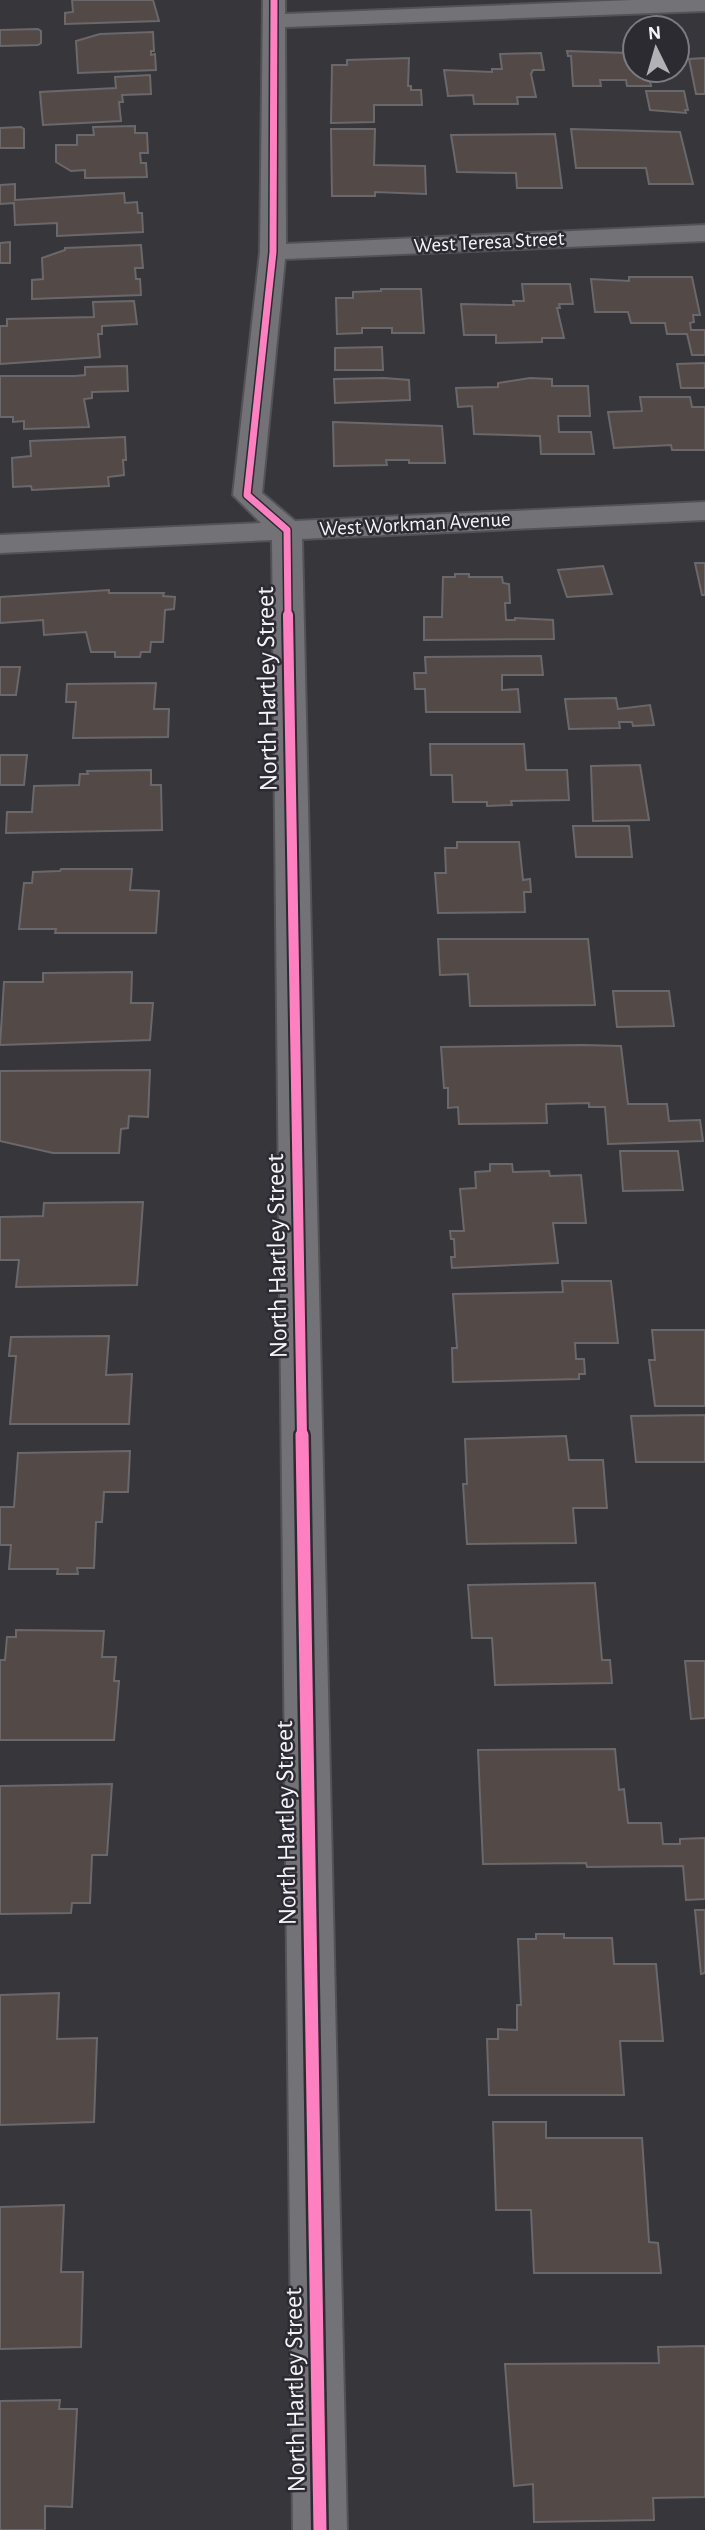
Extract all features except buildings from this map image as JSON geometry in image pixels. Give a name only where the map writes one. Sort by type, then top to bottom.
[{"type":"street","points":[[287,530],[247,495],[273,252],[273,10],[705,4]]},
{"type":"street","name":"West Teresa Street","points":[[273,252],[705,233]]},
{"type":"street","name":"West Workman Avenue","points":[[0,544],[705,511]]},
{"type":"street","name":"North Hartley Street","points":[[287,530],[320,2530]]},
{"type":"cycle path","points":[[274,0],[273,252],[247,495],[287,530],[320,2530]]}]
